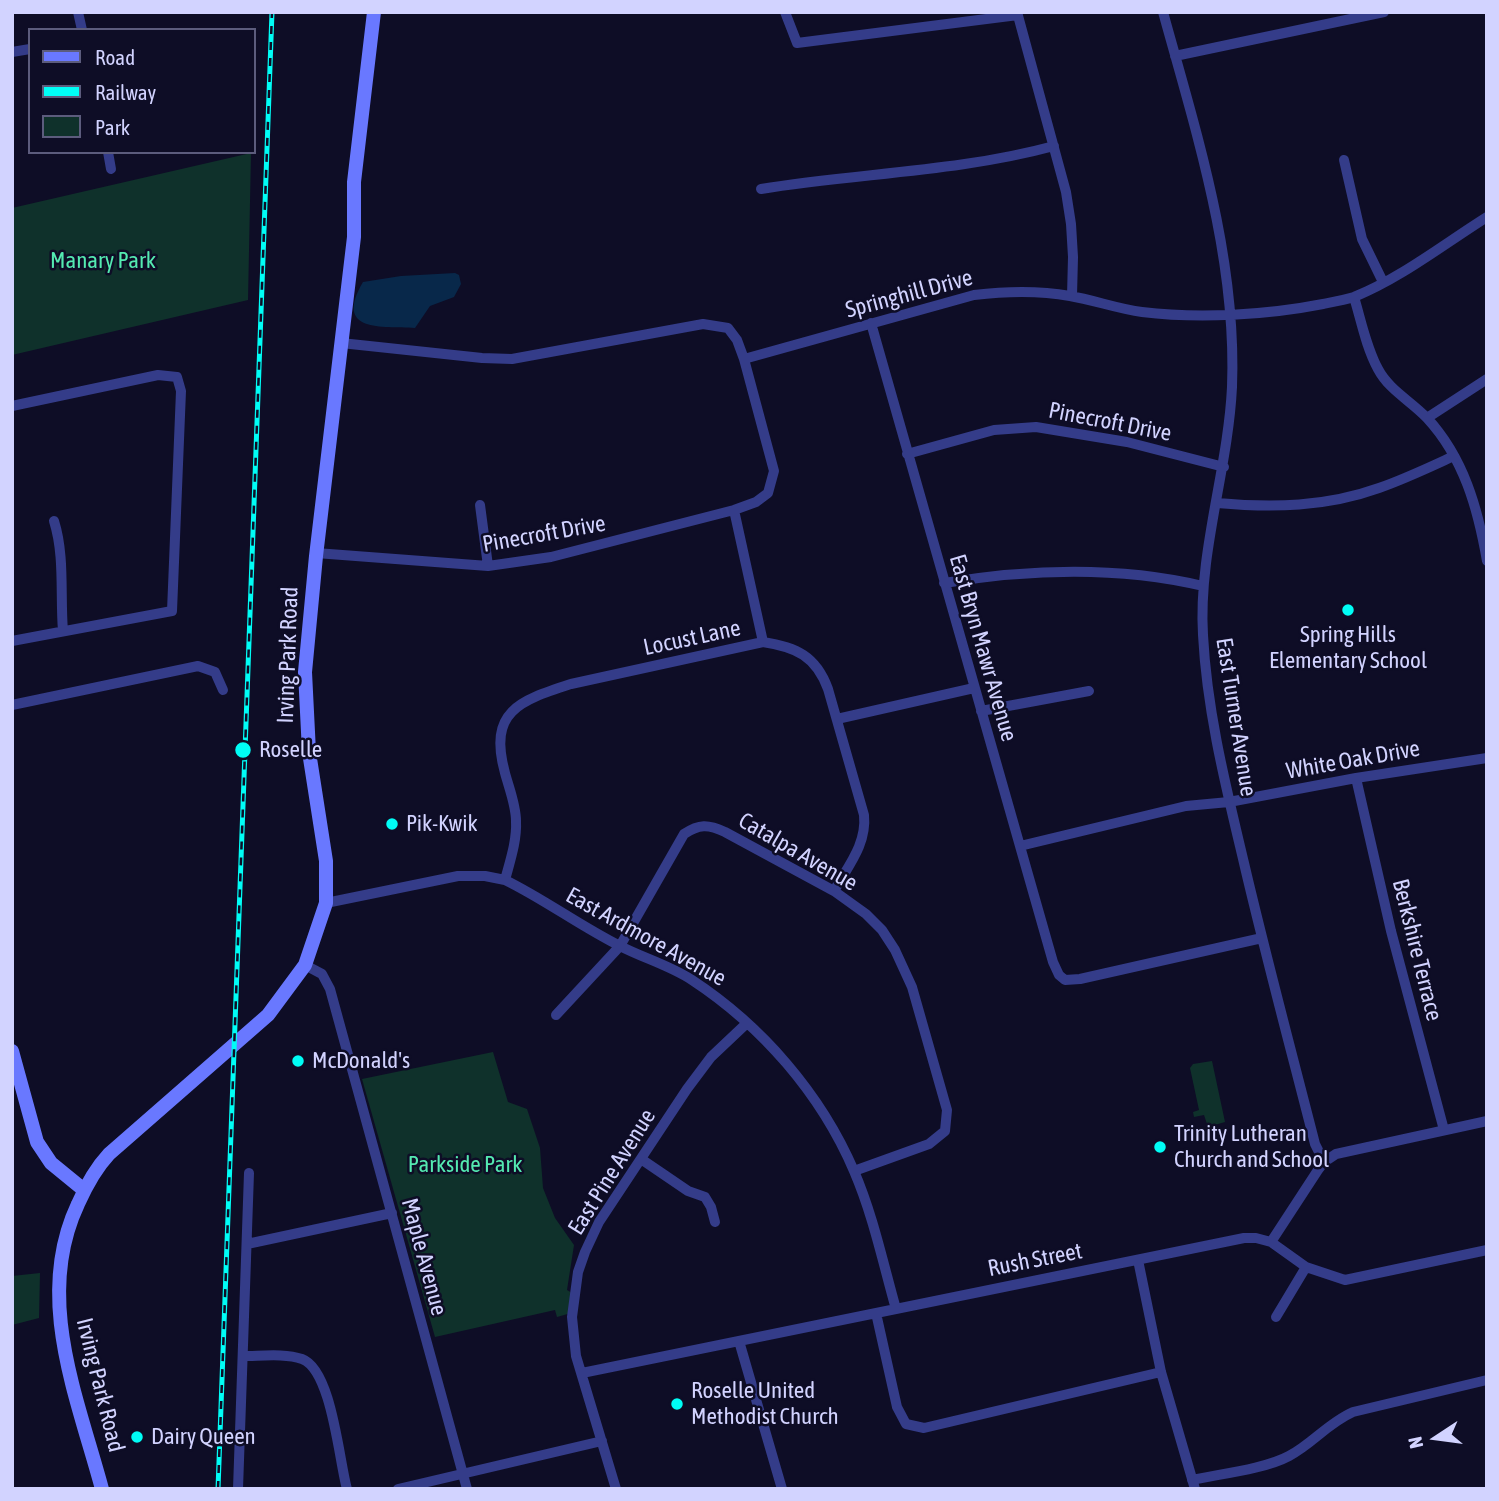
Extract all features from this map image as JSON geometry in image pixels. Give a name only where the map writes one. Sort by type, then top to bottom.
[{"type":"main road","name":"Irving Park Road","points":[[102,1489],[60,1327],[57,1296],[63,1244],[71,1219],[98,1166],[121,1142],[268,1015],[287,992],[305,965],[326,903],[326,861],[309,752],[306,661],[316,553],[354,237],[354,182],[374,12]]},
{"type":"main road","points":[[13,1058],[37,1142],[51,1163],[84,1190]]},
{"type":"street","points":[[785,12],[797,43],[1018,14],[1054,146],[1071,224],[1072,296]]},
{"type":"street","name":"East Turner Avenue","points":[[1163,12],[1212,198],[1222,245],[1230,314],[1232,387],[1224,467],[1203,586],[1202,632],[1206,678],[1229,802],[1262,938],[1315,1144],[1324,1162]]},
{"type":"street","points":[[1321,12],[1325,25]]},
{"type":"street","points":[[1175,56],[1384,12]]},
{"type":"street","points":[[761,189],[821,179],[958,166],[1008,158],[1054,146]]},
{"type":"street","points":[[108,154],[111,169]]},
{"type":"street","points":[[1344,160],[1362,239],[1383,282]]},
{"type":"street","name":"Springhill Drive","points":[[744,359],[974,295],[1031,291],[1072,296],[1117,308],[1152,313],[1277,312],[1354,297],[1487,217]]},
{"type":"street","points":[[1354,297],[1378,370],[1427,418],[1454,456],[1473,496],[1487,561]]},
{"type":"street","name":"East Bryn Mawr Avenue","points":[[871,323],[1053,962],[1059,975],[1065,980],[1080,979],[1262,938]]},
{"type":"street","points":[[341,343],[512,359],[710,324],[728,328],[737,340],[744,359]]},
{"type":"street","name":"Pinecroft Drive","points":[[316,553],[488,566],[551,557],[756,502],[768,493],[774,471],[744,359]]},
{"type":"street","points":[[12,406],[158,374],[177,377],[181,391],[172,611],[12,641]]},
{"type":"street","points":[[1427,418],[1487,379]]},
{"type":"street","name":"Pinecroft Drive","points":[[907,454],[994,430],[1036,427],[1127,442],[1224,467]]},
{"type":"street","points":[[1217,503],[1283,507],[1335,500],[1381,488],[1454,456]]},
{"type":"street","points":[[480,505],[488,566]]},
{"type":"street","points":[[734,510],[763,642]]},
{"type":"street","points":[[54,520],[61,546],[60,602],[63,631]]},
{"type":"street","points":[[944,583],[1006,573],[1057,572],[1144,575],[1203,586]]},
{"type":"street","name":"Locust Lane","points":[[505,880],[514,846],[516,821],[499,753],[499,736],[503,722],[514,709],[546,692],[571,684],[763,642],[785,646],[806,655],[824,679],[837,719],[864,815],[865,828],[859,849],[834,891]]},
{"type":"street","points":[[12,705],[198,666],[215,672],[223,690]]},
{"type":"street","points":[[837,719],[974,688]]},
{"type":"street","points":[[981,711],[1089,691]]},
{"type":"street","name":"White Oak Drive","points":[[1020,846],[1186,806],[1229,802],[1356,778],[1487,758]]},
{"type":"street","name":"Berkshire Terrace","points":[[1356,778],[1391,932],[1444,1130]]},
{"type":"street","name":"Catalpa Avenue","points":[[556,1015],[620,946],[684,834],[706,825],[725,832],[834,891],[866,914],[881,930],[905,969],[947,1110],[945,1132],[929,1143],[854,1171]]},
{"type":"street","name":"East Ardmore Avenue","points":[[326,903],[458,876],[485,876],[505,880],[620,946],[691,979],[747,1023],[782,1058],[807,1089],[831,1127],[854,1171],[869,1211],[896,1308]]},
{"type":"street","name":"Maple Avenue","points":[[305,965],[322,974],[330,989],[467,1489]]},
{"type":"street","name":"East Pine Avenue","points":[[616,1489],[576,1356],[572,1317],[578,1272],[599,1222],[640,1159],[702,1068],[747,1023]]},
{"type":"street","points":[[1487,1121],[1346,1150],[1324,1162],[1271,1242],[1306,1267],[1338,1279],[1352,1280],[1487,1250]]},
{"type":"street","points":[[640,1159],[688,1191],[708,1200],[715,1222]]},
{"type":"street","points":[[238,1489],[249,1173]]},
{"type":"street","points":[[247,1244],[392,1213]]},
{"type":"street","name":"Rush Street","points":[[582,1373],[1244,1238],[1271,1242]]},
{"type":"street","points":[[1138,1260],[1161,1372],[1194,1485],[1286,1458],[1302,1449],[1336,1421],[1353,1412],[1487,1380]]},
{"type":"street","points":[[1276,1317],[1306,1267]]},
{"type":"street","points":[[876,1313],[897,1407],[906,1424],[924,1427],[1161,1372]]},
{"type":"street","points":[[739,1341],[782,1489]]},
{"type":"street","points":[[243,1356],[299,1358],[316,1370],[341,1451],[342,1471],[347,1489]]},
{"type":"street","points":[[398,1489],[602,1441]]},
{"type":"green space","name":"Manary Park","points":[[251,154],[248,300],[12,355],[12,208]]},
{"type":"green space","name":"Parkside Park","points":[[493,1052],[508,1102],[527,1109],[540,1148],[543,1188],[555,1218],[574,1245],[567,1290],[572,1293],[571,1313],[557,1317],[555,1310],[435,1337],[362,1079]]},
{"type":"green space","points":[[1212,1061],[1225,1122],[1208,1127],[1204,1115],[1194,1117],[1193,1112],[1199,1110],[1190,1068],[1193,1064]]},
{"type":"green space","points":[[40,1273],[39,1318],[12,1325],[12,1276]]},
{"type":"water","points":[[459,275],[461,284],[454,297],[430,306],[415,328],[365,323],[358,318],[354,310],[355,299],[363,282],[401,276]]},
{"type":"railway","points":[[218,1489],[272,12]]},
{"type":"place","name":"Spring Hills Elementary School","points":[[1348,610]]},
{"type":"place","name":"Roselle","points":[[243,750]]},
{"type":"place","name":"Pik-Kwik","points":[[392,824]]},
{"type":"place","name":"McDonald's","points":[[298,1061]]},
{"type":"place","name":"Trinity Lutheran Church and School","points":[[1160,1147]]},
{"type":"place","name":"Roselle United Methodist Church","points":[[677,1404]]},
{"type":"place","name":"Dairy Queen","points":[[137,1437]]}]
